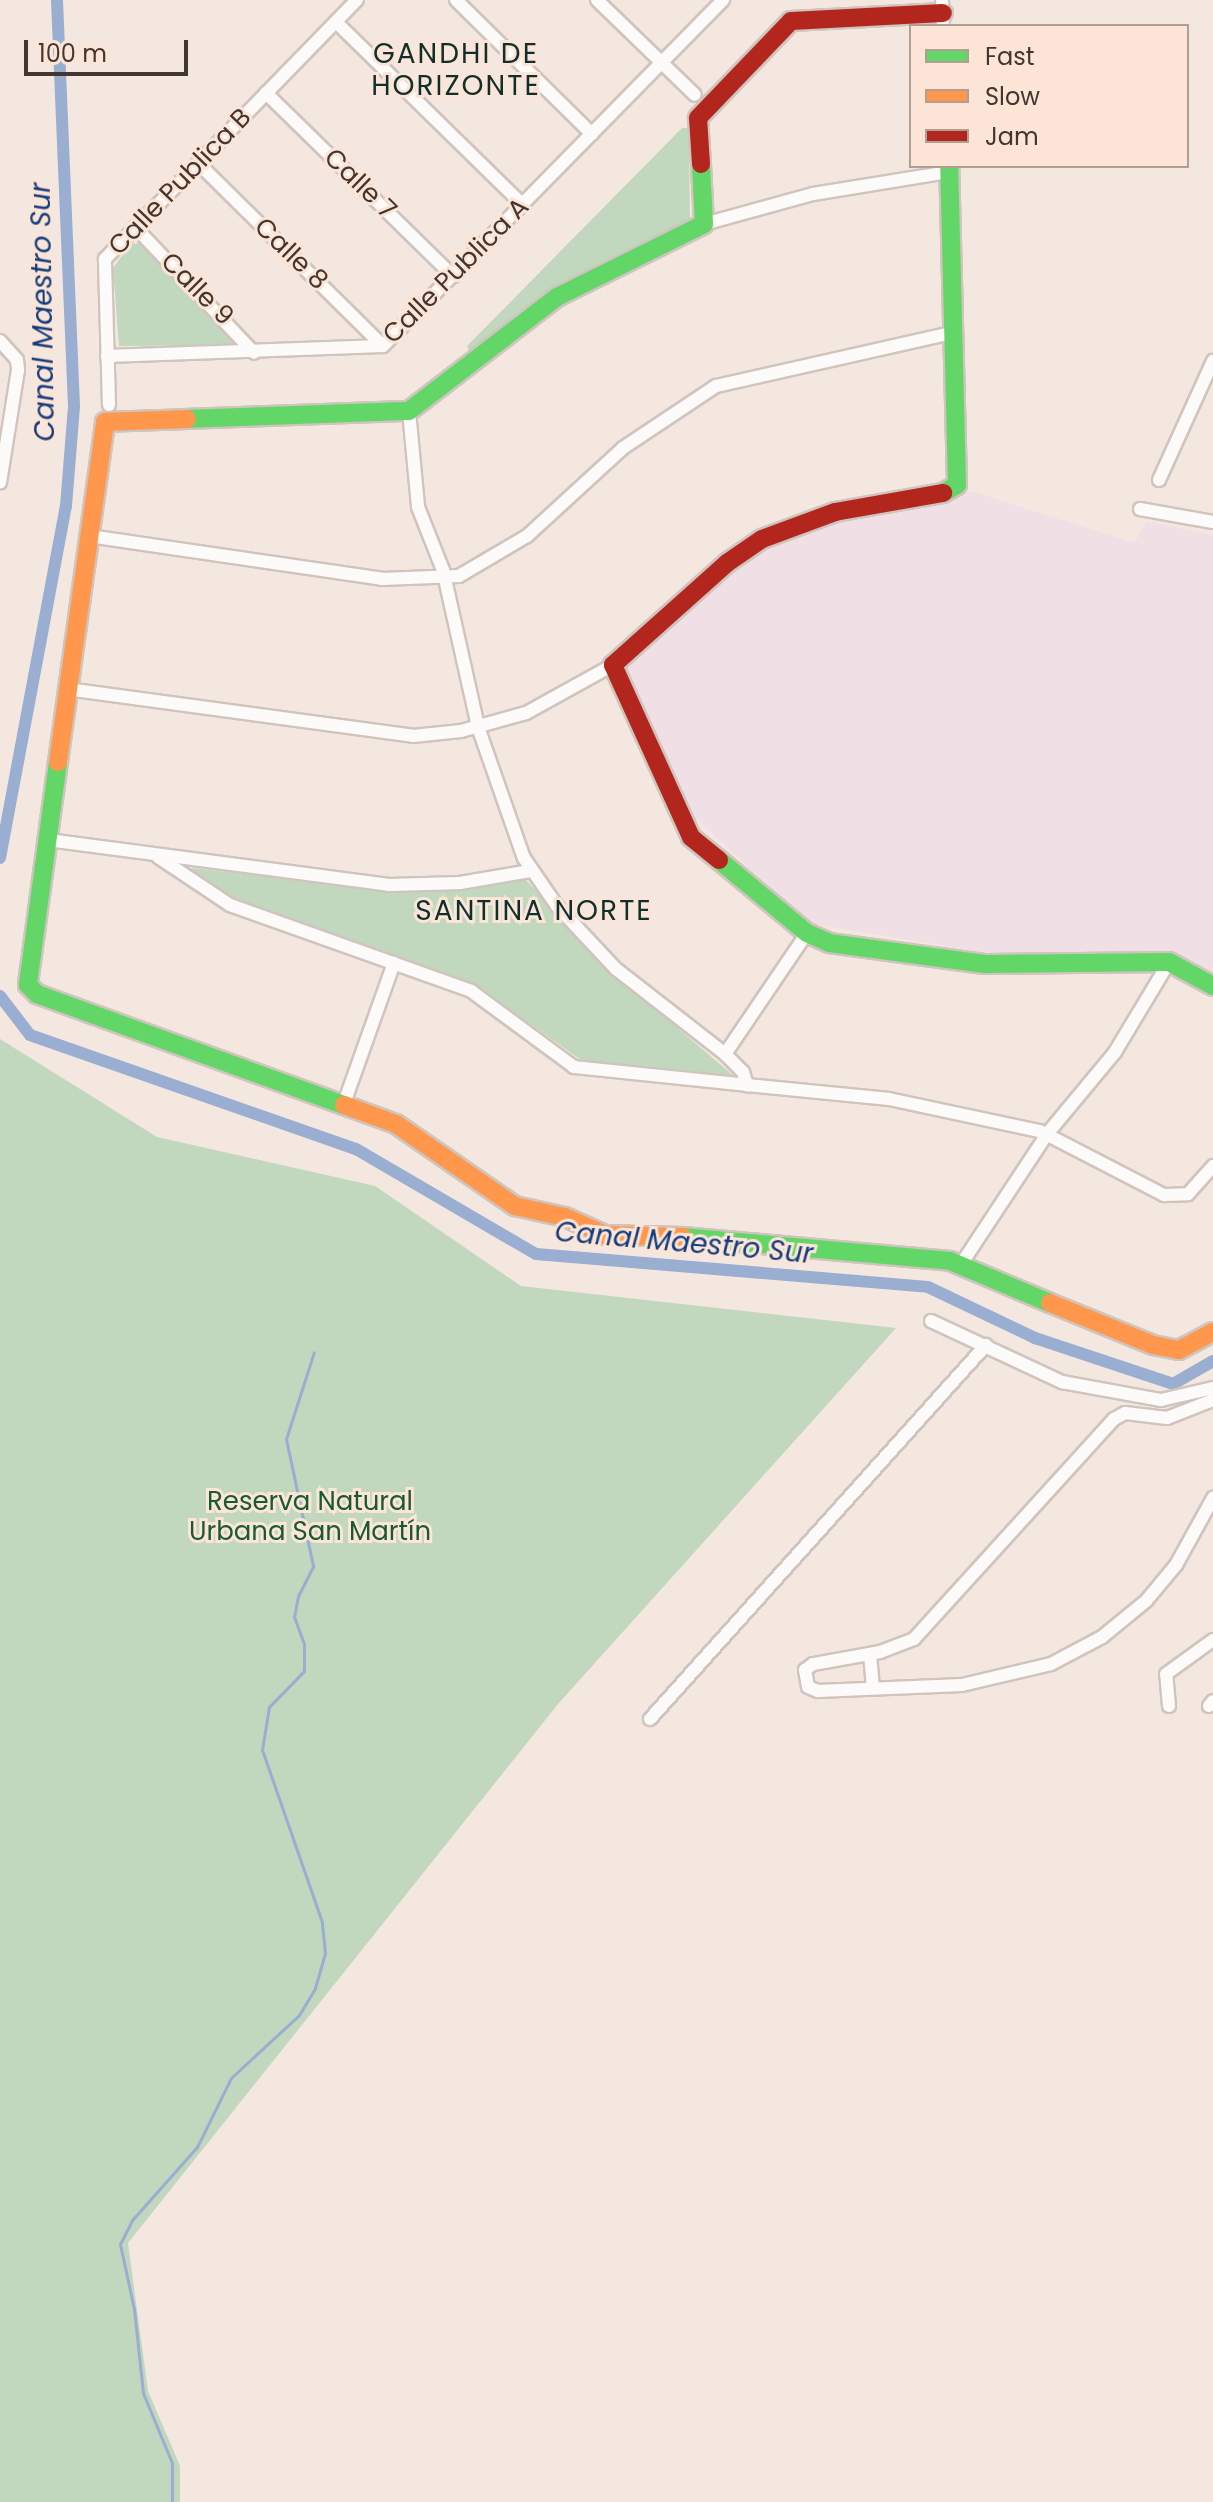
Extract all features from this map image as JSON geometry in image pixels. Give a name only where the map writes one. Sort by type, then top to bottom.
[{"type":"street","name":"Calle Publica B","points":[[109,405],[104,263],[135,227],[357,0]]},
{"type":"street","points":[[456,0],[592,134]]},
{"type":"street","points":[[597,0],[695,95]]},
{"type":"street","name":"Calle Publica A","points":[[107,356],[383,346],[723,0]]},
{"type":"street","points":[[704,224],[696,122],[791,21],[943,13]]},
{"type":"street","points":[[336,22],[523,205]]},
{"type":"street","name":"Calle 7","points":[[266,93],[453,276]]},
{"type":"street","name":"Calle 8","points":[[198,163],[383,346]]},
{"type":"street","points":[[67,689],[394,735],[478,727],[548,705],[613,665],[727,563],[762,539],[835,512],[954,489],[961,475],[949,169],[813,194],[704,224],[557,297],[476,354],[409,411],[108,420],[103,425],[27,978],[31,990],[402,1127],[523,1210],[565,1217],[610,1236],[736,1239],[962,1263],[1153,1345],[1179,1350],[1213,1332]]},
{"type":"street","name":"Calle 9","points":[[135,227],[254,353]]},
{"type":"street","points":[[89,536],[382,579],[446,579],[475,570],[518,542],[623,448],[716,386],[955,332]]},
{"type":"street","points":[[0,341],[17,360],[18,370],[0,483]]},
{"type":"street","points":[[1159,480],[1213,361]]},
{"type":"street","points":[[409,411],[418,507],[446,579],[478,727],[530,871],[616,969],[725,1054],[743,1072],[747,1085]]},
{"type":"street","points":[[1140,509],[1213,522]]},
{"type":"street","points":[[613,665],[691,837],[807,933],[829,943],[985,964],[1169,962],[1213,986]]},
{"type":"street","points":[[48,840],[158,857],[389,885],[451,884],[530,871]]},
{"type":"street","points":[[158,857],[230,905],[480,996],[578,1069],[889,1099],[1047,1134],[1164,1195],[1188,1194],[1213,1166]]},
{"type":"street","points":[[725,1054],[807,933]]},
{"type":"street","points":[[962,1263],[1047,1134],[1115,1052],[1169,962]]},
{"type":"street","points":[[343,1106],[394,963]]},
{"type":"street","points":[[931,1321],[1042,1374],[1105,1391],[1175,1400],[1213,1388]]},
{"type":"street","points":[[650,1719],[986,1345]]},
{"type":"street","points":[[1213,1400],[1167,1418],[1125,1413],[1114,1419],[925,1629],[906,1644],[813,1664],[805,1676],[808,1687],[818,1691],[983,1683],[1027,1673],[1081,1650],[1146,1601],[1176,1565],[1213,1498]]},
{"type":"street","points":[[1169,1706],[1166,1674],[1213,1640]]},
{"type":"street","points":[[870,1654],[873,1686]]},
{"type":"shaded area","points":[[972,491],[1134,543],[1147,521],[1213,535],[1213,979],[1171,954],[980,952],[808,923],[689,812],[626,667],[742,560],[823,522]]},
{"type":"green space","points":[[682,128],[689,128],[690,221],[561,288],[470,353],[467,346]]},
{"type":"green space","points":[[141,243],[235,342],[233,345],[119,346],[113,268],[131,244]]},
{"type":"green space","points":[[192,868],[407,892],[526,880],[616,976],[734,1076],[584,1062],[473,983],[235,899],[186,874]]},
{"type":"green space","name":"Reserva Natural Urbana San Martín","points":[[0,1039],[157,1137],[375,1186],[521,1286],[896,1328],[558,1704],[128,2243],[148,2391],[180,2466],[180,2502],[0,2502]]},
{"type":"waterway","name":"Canal Maestro Sur","points":[[0,858],[66,506],[74,406],[57,0]]},
{"type":"waterway","name":"Canal Maestro Sur","points":[[0,996],[30,1035],[356,1149],[536,1254],[928,1287],[1035,1338],[1173,1384],[1213,1361]]},
{"type":"waterway","points":[[172,2502],[172,2463],[143,2393],[134,2309],[120,2244],[133,2219],[197,2147],[231,2078],[299,2015],[315,1988],[325,1953],[322,1922],[262,1750],[269,1707],[304,1671],[304,1644],[294,1617],[298,1596],[313,1566],[286,1439],[314,1352]]},
{"type":"traffic: fast","points":[[187,419],[409,411],[557,297],[704,224],[701,164]]},
{"type":"traffic: fast","points":[[943,493],[957,485],[949,168]]},
{"type":"traffic: fast","points":[[58,762],[28,985],[37,994],[344,1105]]},
{"type":"traffic: fast","points":[[719,860],[807,933],[829,943],[985,964],[1169,962],[1213,986]]},
{"type":"traffic: fast","points":[[683,1237],[950,1261],[1050,1303]]},
{"type":"traffic: slow","points":[[58,762],[105,422],[187,419]]},
{"type":"traffic: slow","points":[[344,1105],[396,1124],[515,1206],[565,1217],[605,1235],[683,1237]]},
{"type":"traffic: slow","points":[[1050,1303],[1153,1345],[1179,1350],[1213,1332]]},
{"type":"traffic: jam","points":[[701,164],[698,118],[791,21],[943,13]]},
{"type":"traffic: jam","points":[[719,860],[691,837],[613,665],[727,563],[762,539],[835,512],[943,493]]},
{"type":"district","name":"GANDHI DE HORIZONTE","points":[[456,70]]},
{"type":"district","name":"SANTINA NORTE","points":[[534,911]]}]
